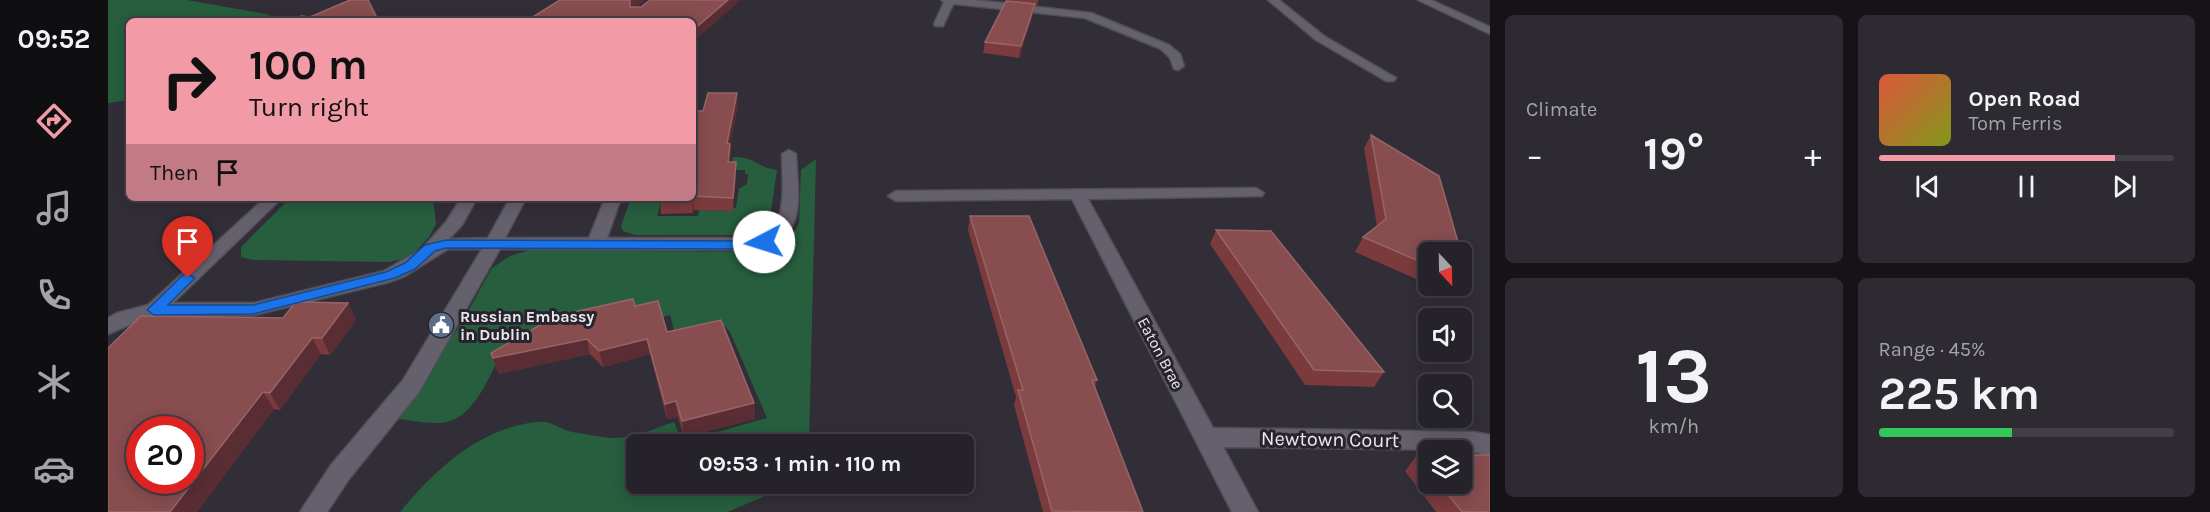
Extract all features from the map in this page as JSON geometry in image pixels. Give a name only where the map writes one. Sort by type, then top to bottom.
[{"type":"street","points":[[939,24],[948,0],[1087,15],[1165,47],[1176,57],[1178,66]]},
{"type":"street","points":[[1273,0],[1320,38],[1390,78]]},
{"type":"street","points":[[1423,0],[1490,31]]},
{"type":"street","points":[[430,248],[446,244],[748,245],[764,242],[774,237],[787,223],[789,154]]},
{"type":"street","points":[[896,196],[1256,193]]},
{"type":"street","name":"Eaton Brae","points":[[1077,194],[1245,512]]},
{"type":"street","points":[[154,310],[271,201]]},
{"type":"street","points":[[108,327],[125,316],[154,310],[253,310],[390,275],[410,266],[430,248],[453,225],[467,201]]},
{"type":"street","points":[[313,512],[340,472],[411,387],[516,201]]},
{"type":"street","points":[[596,243],[612,201]]},
{"type":"street","name":"Newtown Court","points":[[1206,437],[1474,441],[1490,446]]},
{"type":"green space","points":[[108,0],[187,0],[271,15],[264,18],[126,18],[126,100],[108,103]]},
{"type":"green space","points":[[733,157],[740,157],[777,170],[769,225],[754,235],[635,235],[623,231],[621,226],[630,201],[661,201],[657,216],[698,216],[699,210],[728,211],[736,207],[739,189],[747,184],[748,174],[745,174],[745,170],[731,170]]},
{"type":"green space","points":[[816,159],[809,434],[710,434],[767,418],[730,332],[725,326],[676,338],[670,315],[662,317],[661,309],[599,321],[503,351],[478,398],[460,416],[449,421],[431,423],[394,418],[461,324],[492,268],[510,256],[530,250],[739,252],[774,245],[789,237],[799,223],[801,170]]},
{"type":"green space","points":[[287,201],[433,201],[436,224],[429,237],[415,252],[390,262],[254,260],[241,257],[241,247]]},
{"type":"green space","points":[[546,422],[572,432],[626,437],[626,494],[769,494],[728,512],[400,512],[426,483],[455,457],[488,436],[505,429]]},
{"type":"green space","points":[[674,422],[679,434],[639,434]]},
{"type":"building","points":[[350,0],[368,0],[376,16],[372,18],[297,18],[310,17]]},
{"type":"building","points":[[560,0],[630,0],[630,7],[641,7],[650,0],[728,0],[696,27],[696,18],[531,18]]},
{"type":"building","points":[[1006,1],[1035,4],[1021,46],[985,42]]},
{"type":"building","points":[[708,93],[737,93],[727,143],[730,144],[728,162],[736,162],[733,198],[696,196],[696,111],[703,111]]},
{"type":"building","points":[[1371,135],[1439,176],[1458,242],[1418,242],[1418,261],[1363,237],[1386,219]]},
{"type":"building","points":[[970,216],[1029,216],[1097,380],[1092,380],[1143,512],[1052,511],[1018,390],[1023,390]]},
{"type":"building","points":[[1216,230],[1271,231],[1384,372],[1314,370]]},
{"type":"building","points":[[633,299],[635,306],[658,301],[667,332],[721,320],[754,403],[682,421],[676,401],[665,404],[647,339],[599,351],[587,339],[493,358],[491,353],[556,316]]},
{"type":"building","points":[[296,302],[348,303],[322,338],[312,338],[270,393],[263,392],[204,468],[204,416],[126,416],[126,494],[184,494],[170,512],[108,512],[108,348],[141,316],[283,318]]},
{"type":"building","points":[[1472,455],[1490,455],[1490,512],[1462,512],[1448,494],[1472,494]]},
{"type":"place","name":"Russian Embassy in Dublin","points":[[441,325]]},
{"type":"route","points":[[188,278],[154,310],[253,310],[390,275],[410,266],[430,248],[446,244],[748,245],[764,242]]}]
